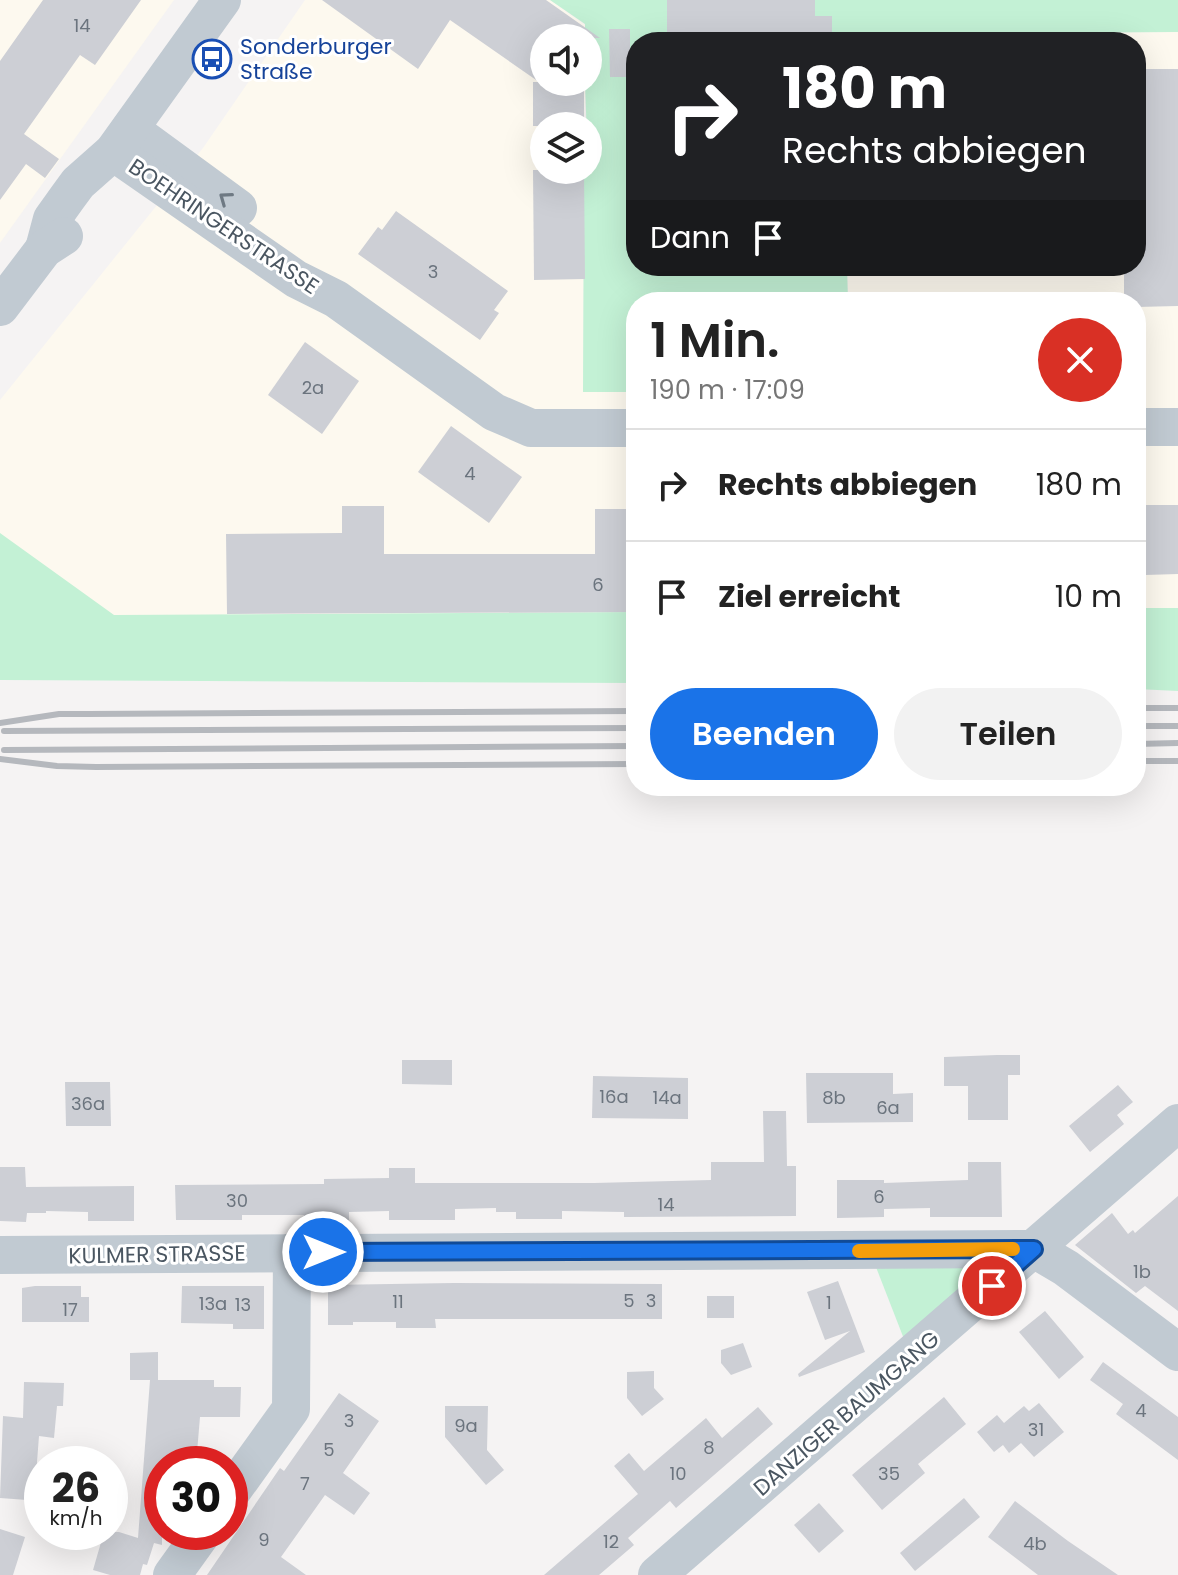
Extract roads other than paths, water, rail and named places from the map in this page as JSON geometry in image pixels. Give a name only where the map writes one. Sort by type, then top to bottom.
[{"type":"street","points":[[0,307],[44,249],[70,231],[95,196],[122,140],[222,0]]},
{"type":"street","name":"BOEHRINGERSTRASSE","points":[[122,140],[298,252],[336,299],[494,412],[531,428],[626,428]]},
{"type":"street","points":[[1146,427],[1178,427]]},
{"type":"street","name":"DANZIGER BAUMGANG","points":[[657,1575],[1178,1123]]},
{"type":"street","points":[[1034,1249],[1066,1268],[1178,1352]]},
{"type":"street","name":"KULMER STRASSE","points":[[0,1255],[1034,1249]]},
{"type":"street","points":[[248,1469],[291,1409],[292,1252]]},
{"type":"street","points":[[172,1575],[190,1550]]},
{"type":"railway","points":[[1146,708],[1178,708]]},
{"type":"railway","points":[[0,723],[59,714],[626,711]]},
{"type":"railway","points":[[1146,726],[1178,726]]},
{"type":"railway","points":[[4,731],[626,728]]},
{"type":"railway","points":[[1146,744],[1178,743]]},
{"type":"railway","points":[[4,750],[626,746]]},
{"type":"railway","points":[[0,759],[96,767],[626,764]]},
{"type":"railway","points":[[1146,761],[1178,761]]},
{"type":"place","name":"Sonderburger Straße","points":[[212,59]]}]
